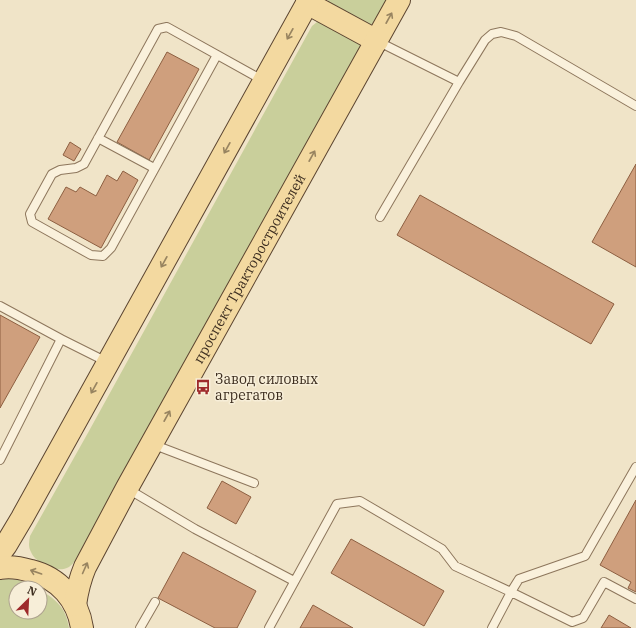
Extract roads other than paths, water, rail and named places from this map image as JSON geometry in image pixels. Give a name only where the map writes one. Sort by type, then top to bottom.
[{"type":"main road","name":"проспект Тракторостроителей","points":[[76,605],[80,579],[85,566],[399,0]]},
{"type":"main road","points":[[0,553],[22,518],[308,1],[377,41]]},
{"type":"main road","points":[[0,568],[20,568],[39,573],[54,581],[66,591],[76,605],[81,618],[82,628]]},
{"type":"lane","points":[[217,55],[110,248],[103,256],[91,255],[32,222],[30,214],[52,174],[60,170],[76,168],[84,164],[158,29],[167,27],[264,81]]},
{"type":"lane","points":[[380,217],[459,82],[485,40],[492,34],[501,32],[516,36],[636,106]]},
{"type":"lane","points":[[377,41],[459,82]]},
{"type":"lane","points":[[98,138],[154,168]]},
{"type":"lane","points":[[0,306],[108,363]]},
{"type":"lane","points":[[0,460],[61,339]]},
{"type":"lane","points":[[152,444],[254,483]]},
{"type":"lane","points":[[492,628],[519,579],[585,556],[636,467]]},
{"type":"lane","points":[[127,488],[195,529],[294,581]]},
{"type":"lane","points":[[269,628],[337,504],[360,501],[442,549],[455,566],[572,622],[583,618],[604,582],[636,600]]},
{"type":"lane","points":[[140,628],[155,602]]},
{"type":"place","name":"Завод силовых агрегатов","points":[[203,387]]}]
